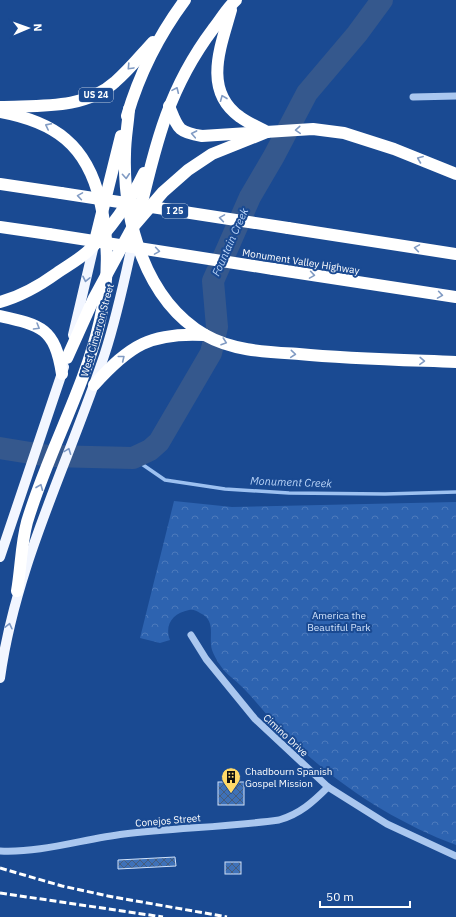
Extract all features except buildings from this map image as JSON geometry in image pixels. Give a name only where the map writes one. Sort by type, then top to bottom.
[{"type":"highway","name":"US 24","points":[[0,107],[73,103],[89,98],[115,83],[166,28],[185,0]]},
{"type":"highway","points":[[234,1],[216,62],[218,85],[227,106],[240,118],[246,133]]},
{"type":"highway","name":"West Cimarron Street","points":[[134,228],[169,106],[179,84],[198,50],[234,1]]},
{"type":"highway","points":[[94,244],[129,109],[150,56],[166,28]]},
{"type":"highway","points":[[169,106],[178,128],[189,134],[202,136],[313,129],[344,133],[394,149],[456,174]]},
{"type":"highway","points":[[129,109],[125,155],[128,202],[134,228],[154,281],[167,301],[179,315],[205,335],[222,342],[254,350],[326,357],[456,362]]},
{"type":"highway","points":[[0,112],[28,118],[48,125],[66,137],[78,150],[90,169],[102,209],[106,230],[106,274],[101,317],[88,383],[27,523],[18,591]]},
{"type":"highway","points":[[67,358],[82,322],[106,274],[134,228],[163,192],[188,170],[246,133],[267,132]]},
{"type":"highway","points":[[0,302],[13,298],[40,285],[86,253],[128,202],[154,154]]},
{"type":"highway","name":"I 25","points":[[0,184],[456,254]]},
{"type":"highway","name":"Monument Valley Highway","points":[[0,227],[456,298]]},
{"type":"highway","points":[[0,316],[27,321],[42,329],[51,339],[57,352],[62,374]]},
{"type":"highway","points":[[88,383],[138,346],[159,336],[172,334],[205,335]]},
{"type":"main road","name":"West Cimarron Street","points":[[0,678],[6,638],[18,591],[39,526],[88,383],[108,344],[134,228]]},
{"type":"main road","points":[[0,557],[67,358],[79,314],[94,244]]},
{"type":"street","points":[[414,97],[456,96]]},
{"type":"street","name":"Cimino Drive","points":[[191,635],[206,658],[255,719],[328,787],[388,824],[456,856]]},
{"type":"street","name":"Conejos Street","points":[[0,852],[17,852],[128,834],[279,820],[304,810],[328,787]]},
{"type":"green space","name":"America the Beautiful Park","points":[[174,501],[232,507],[456,502],[456,845],[386,812],[343,784],[304,752],[278,727],[220,665],[212,650],[211,629],[205,616],[193,610],[178,614],[171,620],[169,625],[168,635],[170,640],[160,643],[140,638]]},
{"type":"waterway","name":"Fountain Creek","points":[[0,448],[49,456],[133,458],[150,450],[159,442],[211,353],[217,327],[213,281],[250,197],[274,156],[307,93],[357,34],[382,0]]},
{"type":"waterway","name":"Monument Creek","points":[[133,458],[165,480],[225,489],[289,493],[385,494],[456,492]]},
{"type":"railway","points":[[0,868],[62,886],[108,896],[227,917]]},
{"type":"railway","points":[[0,893],[163,917]]},
{"type":"place","name":"Chadbourn Spanish Gospel Mission","points":[[231,794]]}]
